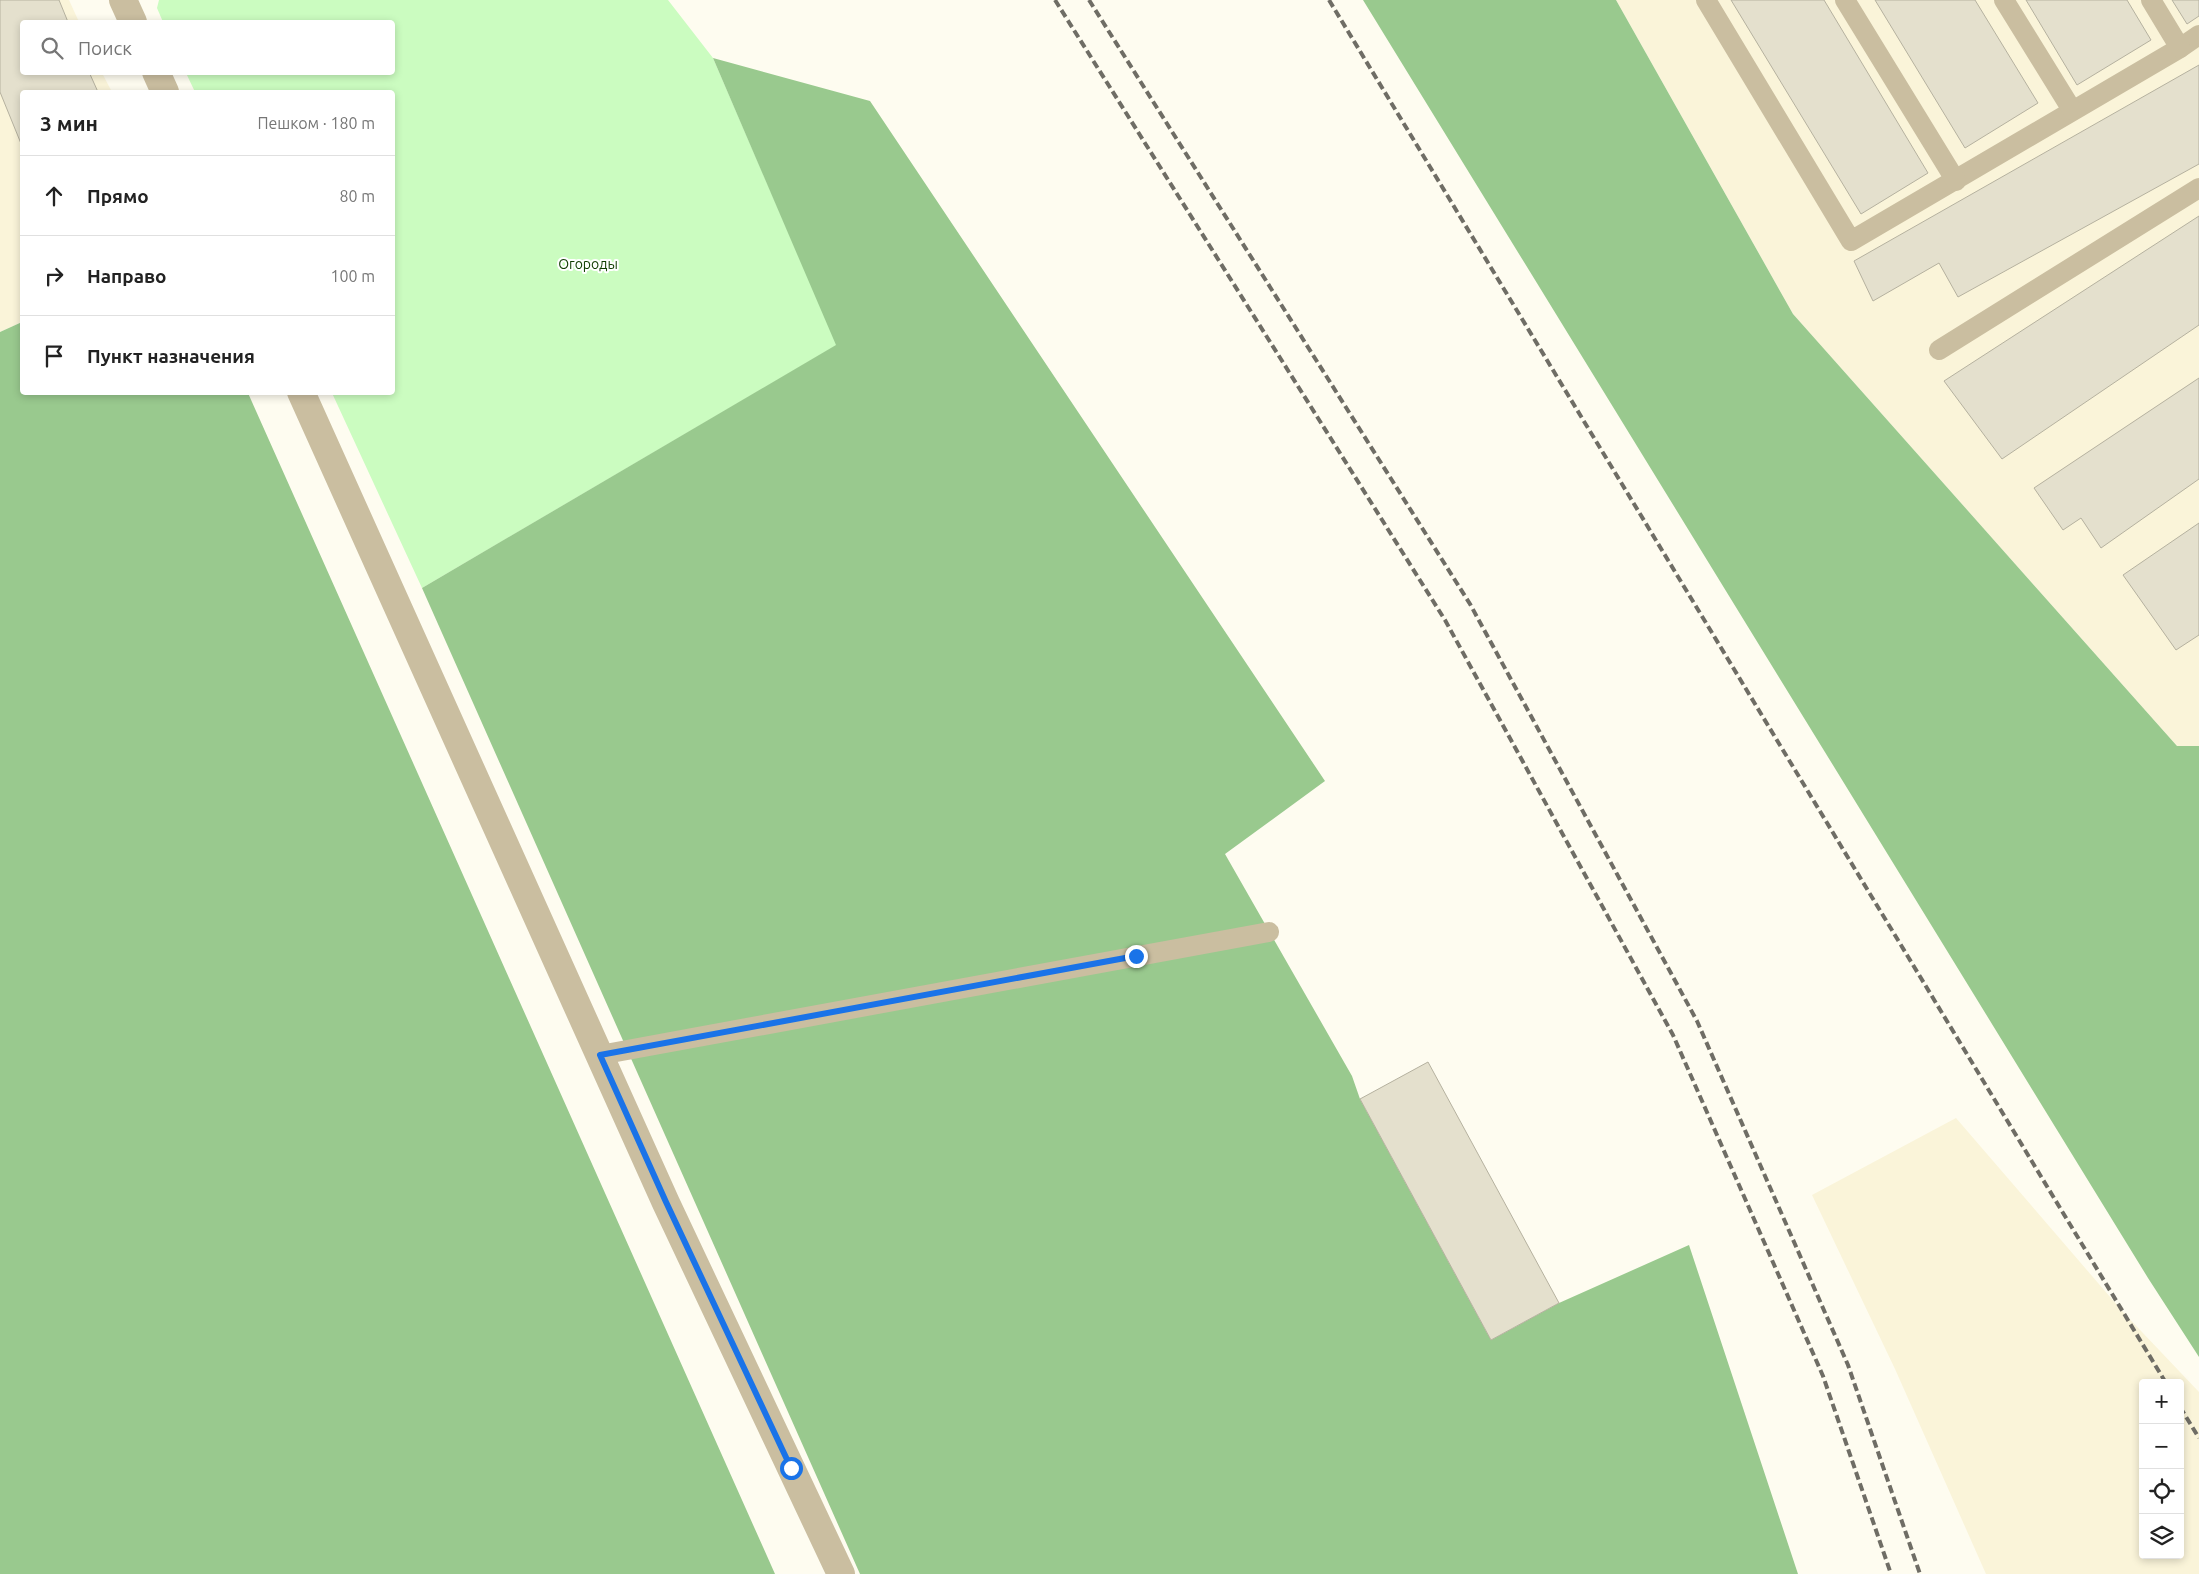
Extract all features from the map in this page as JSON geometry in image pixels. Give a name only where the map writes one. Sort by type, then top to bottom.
[{"type":"street","points":[[123,0],[132,20]]},
{"type":"street","points":[[157,75],[164,90]]},
{"type":"street","points":[[302,395],[675,1220],[841,1574]]},
{"type":"lane","points":[[1706,0],[1851,241],[1956,181],[2199,35]]},
{"type":"lane","points":[[1846,0],[1956,181]]},
{"type":"lane","points":[[2004,0],[2072,110]]},
{"type":"lane","points":[[2151,0],[2180,48]]},
{"type":"lane","points":[[1939,350],[2199,188]]},
{"type":"lane","points":[[600,1055],[1269,932]]},
{"type":"shaded area","points":[[0,0],[69,0],[78,20],[20,20],[20,75],[103,75],[111,90],[20,90],[20,323],[0,332]]},
{"type":"shaded area","points":[[1616,0],[2199,0],[2199,746],[2177,746],[1793,314]]},
{"type":"shaded area","points":[[1956,1118],[2123,1312],[2199,1392],[2199,1574],[1986,1574],[1895,1369],[1812,1195]]},
{"type":"green space","name":"Огороды","points":[[159,0],[668,0],[713,58],[837,345],[422,588],[333,395],[395,395],[395,90],[194,90],[187,75],[395,75],[395,20],[162,20],[157,8]]},
{"type":"green space","points":[[1363,0],[1616,0],[1793,314],[2177,746],[2199,746],[2199,1357],[2148,1278]]},
{"type":"green space","points":[[713,58],[870,101],[1325,781],[1225,854],[1352,1076],[1360,1099],[1491,1340],[1559,1303],[1689,1245],[1798,1574],[860,1574],[422,588],[836,345]]},
{"type":"green space","points":[[20,323],[20,395],[249,395],[775,1574],[0,1574],[0,332]]},
{"type":"building","points":[[0,0],[59,0],[67,20],[20,20],[20,75],[90,75],[97,90],[20,90],[20,141],[0,92]]},
{"type":"building","points":[[1731,0],[1824,0],[1928,173],[1861,214]]},
{"type":"building","points":[[1875,0],[1975,0],[2038,103],[1965,148]]},
{"type":"building","points":[[2026,0],[2127,0],[2151,40],[2077,85]]},
{"type":"building","points":[[2172,0],[2199,0],[2199,16],[2187,24]]},
{"type":"building","points":[[2199,65],[2199,164],[1958,297],[1939,263],[1873,301],[1854,261]]},
{"type":"building","points":[[2199,216],[2199,325],[2002,459],[1944,381]]},
{"type":"building","points":[[2199,378],[2199,479],[2101,548],[2081,518],[2063,530],[2034,488]]},
{"type":"building","points":[[2199,523],[2199,635],[2176,650],[2123,575]]},
{"type":"building","points":[[1428,1062],[1559,1303],[1491,1340],[1360,1099]]},
{"type":"railway","points":[[1055,0],[1445,620],[1673,1035],[1823,1376],[1891,1574]]},
{"type":"railway","points":[[1089,0],[1470,604],[1697,1021],[1848,1365],[1920,1574]]},
{"type":"railway","points":[[1329,0],[2164,1379]]},
{"type":"railway","points":[[2184,1414],[2199,1438]]},
{"type":"route","points":[[791,1468],[666,1202],[600,1055],[1136,956]]}]
